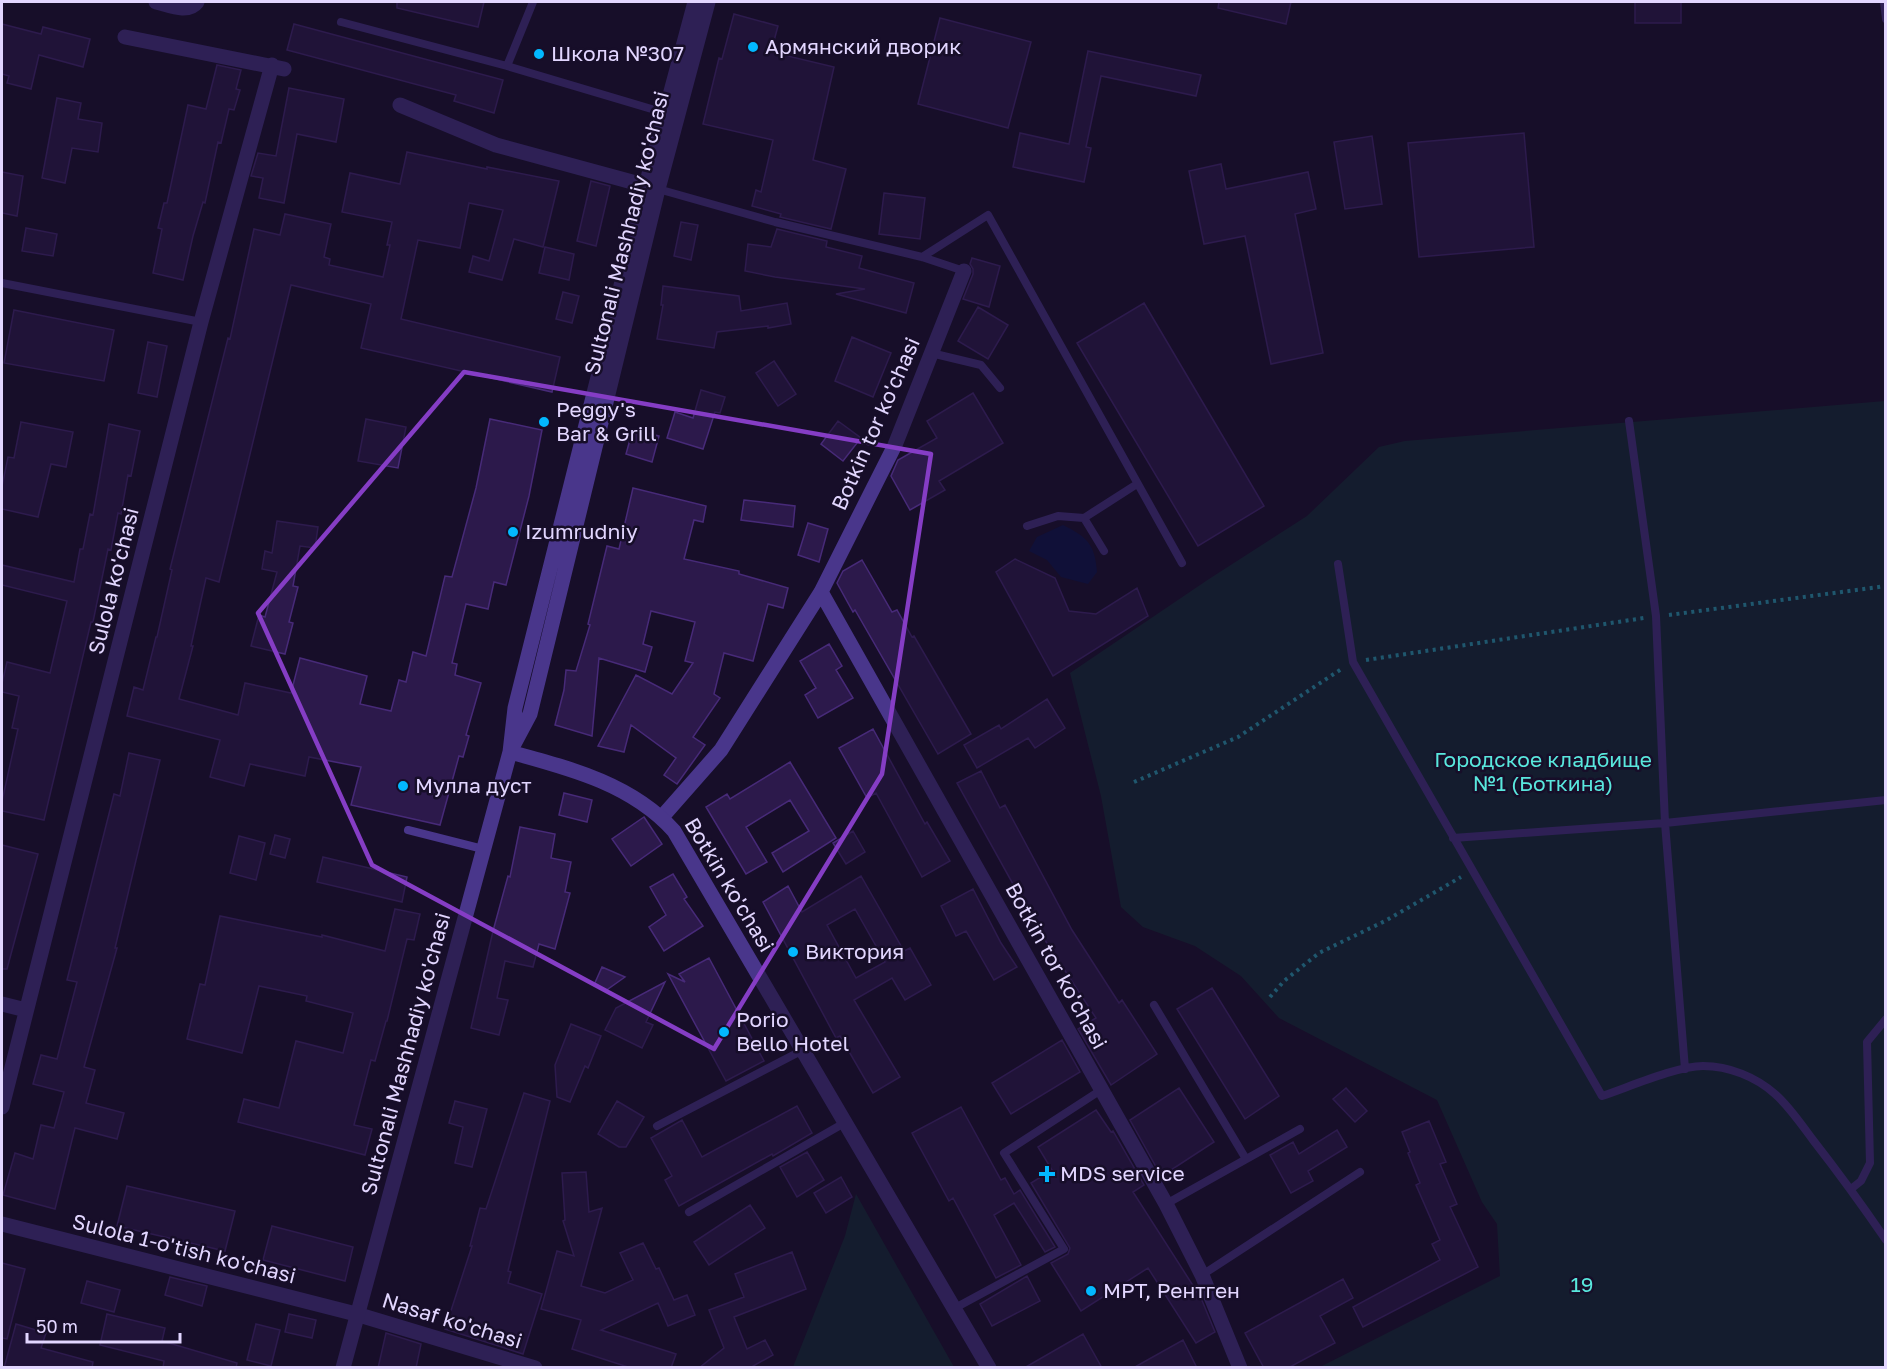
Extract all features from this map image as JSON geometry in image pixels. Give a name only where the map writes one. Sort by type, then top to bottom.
[{"type":"street","points":[[156,2],[186,9],[195,4]]},
{"type":"street","name":"Sultonali Mashhadiy ko'chasi","points":[[652,187],[665,113],[695,2]]},
{"type":"street","name":"Sultonali Mashhadiy ko'chasi","points":[[343,1368],[510,752],[515,708],[652,187],[708,2]]},
{"type":"street","name":"Sulola ko'chasi","points":[[2,1107],[201,322],[278,67],[125,37]]},
{"type":"street","points":[[400,105],[496,145],[652,187]]},
{"type":"street","name":"Botkin tor ko'chasi","points":[[662,817],[721,750],[821,592],[895,445],[964,271]]},
{"type":"street","name":"Botkin tor ko'chasi","points":[[821,592],[1166,1204],[1202,1275],[1240,1368]]},
{"type":"street","name":"Botkin ko'chasi","points":[[510,752],[563,767],[604,782],[644,804],[662,817],[684,845],[989,1368]]},
{"type":"street","points":[[2,1004],[26,1010]]},
{"type":"street","name":"Sulola 1-o'tish ko'chasi","points":[[2,1224],[357,1314]]},
{"type":"street","name":"Nasaf ko'chasi","points":[[357,1314],[535,1368]]},
{"type":"lane","points":[[507,66],[532,2]]},
{"type":"lane","points":[[1884,2],[1886,19]]},
{"type":"lane","points":[[341,22],[507,66],[665,113]]},
{"type":"lane","points":[[652,187],[775,222],[922,257],[964,271]]},
{"type":"lane","points":[[922,257],[988,215],[1182,563]]},
{"type":"lane","points":[[2,283],[201,322]]},
{"type":"lane","points":[[931,353],[981,365],[1000,388]]},
{"type":"lane","points":[[1629,421],[1656,616],[1665,823],[1685,1069]]},
{"type":"lane","points":[[1027,526],[1058,516],[1084,518],[1137,484]]},
{"type":"lane","points":[[1084,518],[1104,551]]},
{"type":"lane","points":[[1338,564],[1353,662],[1602,1096],[1701,1066],[1731,1070],[1759,1083],[1775,1094],[1851,1189],[1886,1240]]},
{"type":"lane","points":[[1453,838],[1665,823],[1886,801]]},
{"type":"lane","points":[[408,831],[483,849]]},
{"type":"lane","points":[[1154,1005],[1246,1159]]},
{"type":"lane","points":[[1851,1189],[1861,1181],[1870,1163],[1867,1042],[1886,1019]]},
{"type":"lane","points":[[657,1126],[803,1050]]},
{"type":"lane","points":[[955,1308],[1064,1249],[1004,1153],[1101,1090]]},
{"type":"lane","points":[[689,1212],[846,1122]]},
{"type":"lane","points":[[1166,1204],[1300,1129]]},
{"type":"lane","points":[[1202,1275],[1360,1172]]},
{"type":"path","points":[[1134,782],[1238,737],[1353,662],[1656,616],[1886,586]]},
{"type":"path","points":[[1270,997],[1284,981],[1319,953],[1385,921],[1472,871]]},
{"type":"highlighted area","points":[[464,372],[931,454],[882,774],[714,1049],[372,865],[258,613]]},
{"type":"green space","name":"Городское кладбище №1 (Боткина)","points":[[1885,401],[1885,1367],[1320,1367],[1500,1276],[1497,1224],[1482,1202],[1437,1100],[1279,1018],[1241,976],[1195,946],[1143,927],[1121,907],[1101,796],[1070,673],[1307,516],[1379,447],[1405,441]]},
{"type":"green space","points":[[856,1194],[954,1367],[793,1367],[845,1236]]},
{"type":"shaded area","points":[[1063,525],[1078,533],[1092,548],[1097,572],[1088,584],[1061,577],[1047,560],[1029,551],[1037,537]]},
{"type":"building","points":[[397,2],[484,2],[478,27],[397,8]]},
{"type":"building","points":[[1219,2],[1291,2],[1286,24],[1218,8]]},
{"type":"building","points":[[1635,2],[1681,2],[1681,23],[1635,23]]},
{"type":"building","points":[[734,14],[778,26],[771,52],[834,67],[813,160],[846,169],[831,229],[780,217],[781,214],[752,206],[756,190],[761,192],[773,140],[703,124],[719,58],[722,59]]},
{"type":"building","points":[[940,18],[1031,42],[1008,128],[918,104]]},
{"type":"building","points":[[2,24],[41,34],[43,27],[90,39],[83,67],[39,55],[31,89],[7,83],[9,76],[2,74]]},
{"type":"building","points":[[294,24],[503,80],[494,113],[454,101],[456,95],[287,50]]},
{"type":"building","points":[[1088,51],[1201,75],[1196,96],[1101,76],[1086,147],[1091,148],[1084,182],[1013,167],[1020,133],[1069,144]]},
{"type":"building","points":[[217,65],[241,70],[236,89],[240,90],[234,110],[229,109],[221,143],[218,142],[205,203],[203,202],[193,236],[183,280],[153,273],[162,229],[158,228],[164,203],[167,203],[188,105],[206,109]]},
{"type":"building","points":[[289,88],[344,99],[336,142],[297,134],[284,203],[259,198],[263,178],[251,176],[258,153],[276,156]]},
{"type":"building","points":[[57,98],[81,103],[78,119],[102,123],[98,152],[72,148],[65,183],[42,178]]},
{"type":"building","points":[[1524,133],[1534,247],[1419,257],[1408,143]]},
{"type":"building","points":[[1372,136],[1382,204],[1345,209],[1334,142]]},
{"type":"building","points":[[407,152],[559,181],[543,247],[514,239],[502,280],[469,272],[473,256],[489,261],[503,210],[469,203],[460,248],[418,240],[401,319],[560,357],[552,392],[361,348],[371,304],[291,285],[219,582],[206,578],[191,646],[193,646],[179,699],[238,715],[245,683],[291,693],[300,658],[367,676],[360,704],[391,711],[399,680],[406,682],[413,652],[426,656],[445,576],[452,577],[476,488],[490,419],[542,430],[529,496],[506,585],[494,582],[488,609],[466,604],[452,663],[457,664],[455,675],[481,683],[466,735],[469,736],[463,757],[459,756],[440,825],[351,805],[361,767],[309,757],[305,776],[250,764],[244,786],[210,777],[220,740],[127,716],[134,687],[143,690],[157,637],[172,570],[170,569],[228,338],[230,339],[254,229],[280,235],[285,214],[331,224],[324,257],[330,259],[329,265],[383,277],[392,222],[342,212],[350,173],[400,184]]},
{"type":"building","points":[[1221,164],[1226,189],[1308,172],[1316,209],[1295,214],[1323,353],[1271,364],[1245,236],[1204,244],[1189,171]]},
{"type":"building","points":[[2,172],[23,176],[17,216],[2,213]]},
{"type":"building","points":[[591,181],[610,186],[596,246],[577,241]]},
{"type":"building","points":[[884,193],[925,198],[920,239],[879,234]]},
{"type":"building","points":[[681,222],[698,225],[691,260],[674,256]]},
{"type":"building","points":[[26,228],[57,234],[53,256],[22,251]]},
{"type":"building","points":[[777,229],[827,241],[826,247],[862,256],[859,268],[914,283],[906,313],[836,294],[865,289],[745,271],[748,244],[771,247]]},
{"type":"building","points":[[545,247],[574,254],[569,280],[539,273]]},
{"type":"building","points":[[972,258],[1000,266],[989,307],[963,299],[973,274],[970,264]]},
{"type":"building","points":[[663,286],[739,296],[741,311],[787,303],[791,324],[717,332],[714,348],[657,339],[663,305],[661,305]]},
{"type":"building","points":[[563,292],[579,296],[572,323],[556,319]]},
{"type":"building","points":[[1144,303],[1264,506],[1198,546],[1077,343]]},
{"type":"building","points":[[978,307],[1008,325],[988,359],[958,341]]},
{"type":"building","points":[[14,310],[114,330],[104,381],[4,363]]},
{"type":"building","points":[[852,337],[891,353],[873,397],[835,381]]},
{"type":"building","points":[[148,342],[167,346],[157,397],[138,393]]},
{"type":"building","points":[[774,361],[796,394],[778,406],[756,373]]},
{"type":"building","points":[[701,390],[725,397],[720,413],[715,412],[703,449],[667,438],[675,412],[693,418]]},
{"type":"building","points":[[973,393],[1003,443],[939,481],[945,490],[910,510],[891,476],[898,460],[937,438],[927,421]]},
{"type":"building","points":[[366,419],[406,427],[398,468],[358,461]]},
{"type":"building","points":[[838,421],[861,438],[843,461],[821,444]]},
{"type":"building","points":[[21,422],[73,432],[66,467],[51,464],[38,517],[2,509],[2,486],[8,457],[14,458]]},
{"type":"building","points":[[109,424],[140,431],[131,476],[128,475],[121,514],[118,513],[111,550],[108,549],[93,622],[91,622],[44,820],[2,811],[2,801],[18,729],[12,728],[19,696],[2,692],[7,662],[50,673],[67,601],[2,585],[2,565],[74,582],[80,549],[83,549],[90,514],[93,515]]},
{"type":"building","points":[[633,429],[659,436],[652,462],[626,454]]},
{"type":"building","points":[[633,488],[706,506],[703,522],[694,520],[684,559],[739,571],[739,574],[788,588],[783,608],[768,604],[753,661],[724,653],[714,694],[720,698],[693,737],[705,745],[677,784],[664,775],[676,758],[631,725],[624,752],[598,746],[636,675],[672,694],[693,663],[685,661],[695,622],[651,611],[643,644],[652,647],[645,672],[599,658],[592,736],[555,725],[564,690],[566,670],[576,671],[590,625],[588,624],[607,546],[619,549]]},
{"type":"building","points":[[744,500],[795,506],[793,527],[741,520]]},
{"type":"building","points":[[277,521],[318,527],[315,548],[300,546],[293,586],[298,587],[289,622],[293,623],[285,654],[251,646],[259,615],[265,617],[277,572],[262,569],[265,551],[272,553]]},
{"type":"building","points":[[808,523],[828,529],[819,562],[798,555]]},
{"type":"building","points":[[1015,559],[1055,578],[1069,611],[1096,614],[1137,588],[1148,616],[1053,676],[996,572]]},
{"type":"building","points":[[862,560],[892,612],[897,610],[912,637],[914,636],[971,734],[938,754],[837,583],[843,571]]},
{"type":"building","points":[[829,644],[842,666],[836,670],[853,698],[818,718],[805,695],[816,688],[800,661]]},
{"type":"building","points":[[1047,699],[1065,728],[1035,748],[1028,738],[977,768],[964,745],[999,725],[1001,729]]},
{"type":"building","points":[[873,729],[925,824],[927,822],[950,861],[922,877],[876,793],[867,798],[839,748]]},
{"type":"building","points":[[129,753],[160,760],[115,948],[117,948],[84,1067],[95,1070],[86,1103],[124,1113],[117,1139],[75,1128],[55,1209],[3,1195],[15,1153],[33,1159],[41,1125],[54,1128],[64,1092],[33,1084],[41,1055],[57,1059],[77,982],[67,980],[114,794],[120,796]]},
{"type":"building","points":[[790,762],[836,838],[783,872],[772,853],[809,831],[790,800],[746,827],[767,862],[746,874],[706,807],[727,794],[730,799]]},
{"type":"building","points":[[981,771],[1000,808],[1005,805],[1072,930],[1119,1003],[1122,1000],[1157,1054],[1111,1085],[1078,1029],[1096,1018],[1039,931],[957,783]]},
{"type":"building","points":[[564,793],[592,800],[587,822],[559,815]]},
{"type":"building","points":[[644,817],[662,844],[631,866],[612,839]]},
{"type":"building","points":[[520,827],[555,834],[551,858],[571,862],[565,892],[570,893],[555,949],[539,944],[533,967],[505,961],[497,998],[508,1000],[499,1035],[471,1028],[493,931],[508,876],[510,877]]},
{"type":"building","points":[[853,831],[865,852],[846,864],[833,843]]},
{"type":"building","points":[[275,835],[290,839],[285,858],[270,854]]},
{"type":"building","points":[[239,836],[265,843],[256,880],[230,873]]},
{"type":"building","points":[[2,845],[38,854],[7,969],[2,969]]},
{"type":"building","points":[[323,857],[407,877],[402,902],[317,882]]},
{"type":"building","points":[[673,874],[687,897],[684,899],[703,926],[664,951],[649,927],[666,915],[650,887]]},
{"type":"building","points":[[861,876],[904,951],[910,948],[931,985],[905,1000],[892,978],[854,1000],[900,1077],[873,1093],[840,1036],[836,1038],[763,902],[788,886],[802,912]],"holes":[[[855,909],[885,962],[856,978],[827,925]]]},
{"type":"building","points":[[973,889],[1001,943],[1017,967],[994,980],[966,931],[956,936],[941,906]]},
{"type":"building","points":[[395,909],[420,914],[414,940],[407,939],[387,1021],[375,1061],[371,1060],[354,1125],[372,1129],[365,1155],[238,1122],[244,1099],[279,1108],[296,1041],[343,1053],[353,1013],[306,1001],[307,996],[259,986],[242,1053],[187,1039],[200,984],[205,985],[220,916],[322,937],[322,935],[385,951]]},
{"type":"building","name":"Porio Bello Hotel","points":[[709,958],[764,1061],[726,1081],[668,974],[685,982],[679,974]]},
{"type":"building","points":[[602,967],[625,977],[605,991],[594,985]]},
{"type":"building","points":[[665,982],[646,1022],[653,1025],[642,1048],[605,1030],[616,1008]]},
{"type":"building","points":[[1212,988],[1279,1096],[1245,1119],[1177,1009]]},
{"type":"building","points":[[571,1024],[601,1036],[588,1068],[585,1066],[570,1102],[557,1097],[555,1065]]},
{"type":"building","points":[[1062,1040],[1080,1072],[1011,1114],[992,1083]]},
{"type":"building","points":[[1179,1088],[1214,1142],[1168,1172],[1166,1170],[1160,1174],[1130,1120]]},
{"type":"building","points":[[1346,1088],[1367,1111],[1355,1122],[1333,1099]]},
{"type":"building","points":[[524,1093],[550,1101],[508,1271],[511,1272],[508,1283],[542,1294],[523,1354],[445,1329],[472,1246],[470,1246],[480,1208],[486,1209]]},
{"type":"building","points":[[455,1101],[487,1109],[472,1167],[455,1163],[463,1127],[449,1123]]},
{"type":"building","points":[[617,1101],[644,1117],[626,1147],[619,1147],[598,1134]]},
{"type":"building","points":[[797,1106],[812,1133],[679,1206],[665,1180],[672,1176],[651,1138],[682,1120],[702,1157]]},
{"type":"building","points":[[961,1107],[1001,1180],[1005,1178],[1014,1194],[1020,1190],[1055,1247],[1045,1252],[1014,1203],[994,1215],[1021,1265],[996,1278],[953,1198],[949,1201],[912,1133]]},
{"type":"building","points":[[1096,1110],[1111,1132],[1113,1131],[1144,1185],[1133,1192],[1201,1298],[1215,1332],[1196,1343],[1148,1268],[1081,1311],[1051,1263],[1068,1254],[1070,1248],[1031,1183],[1052,1170],[1038,1147]]},
{"type":"building","points":[[1429,1121],[1446,1162],[1440,1164],[1457,1204],[1450,1207],[1478,1267],[1363,1327],[1353,1307],[1440,1260],[1432,1244],[1440,1240],[1416,1185],[1420,1183],[1402,1132]]},
{"type":"building","points":[[1337,1130],[1347,1147],[1308,1171],[1313,1181],[1291,1193],[1270,1155],[1293,1142],[1299,1154]]},
{"type":"building","points":[[807,1152],[824,1180],[797,1197],[780,1167]]},
{"type":"building","points":[[586,1172],[589,1212],[602,1208],[581,1286],[605,1293],[633,1280],[620,1253],[643,1243],[656,1269],[659,1268],[674,1300],[687,1295],[695,1315],[668,1326],[658,1303],[601,1330],[676,1354],[671,1368],[631,1368],[572,1349],[581,1320],[541,1309],[557,1251],[574,1256],[563,1221],[565,1220],[562,1173]]},
{"type":"building","points":[[841,1177],[852,1197],[826,1213],[814,1193]]},
{"type":"building","points":[[127,1186],[235,1211],[225,1251],[117,1226]]},
{"type":"building","points":[[750,1205],[765,1228],[709,1265],[694,1242]]},
{"type":"building","points":[[272,1226],[353,1247],[345,1281],[263,1260]]},
{"type":"building","points":[[792,1252],[806,1289],[734,1317],[747,1349],[765,1340],[773,1355],[753,1366],[754,1368],[699,1368],[724,1348],[709,1310],[744,1297],[735,1274]]},
{"type":"building","points":[[2,1263],[25,1269],[7,1339],[2,1338]]},
{"type":"building","points":[[1027,1276],[1040,1301],[992,1326],[980,1304]]},
{"type":"building","points":[[170,1277],[207,1286],[202,1306],[165,1295]]},
{"type":"building","points":[[1343,1279],[1353,1298],[1320,1316],[1335,1343],[1288,1368],[1264,1368],[1245,1333]]},
{"type":"building","points":[[87,1281],[120,1290],[114,1312],[81,1303]]},
{"type":"building","points":[[107,1314],[165,1328],[162,1341],[237,1363],[236,1368],[163,1368],[164,1361],[100,1345]]},
{"type":"building","points":[[289,1314],[316,1320],[312,1338],[285,1332]]},
{"type":"building","points":[[16,1324],[46,1333],[41,1348],[93,1362],[92,1368],[4,1368]]},
{"type":"building","points":[[256,1324],[280,1330],[271,1366],[247,1360]]},
{"type":"building","points":[[386,1333],[421,1344],[416,1368],[378,1368]]},
{"type":"building","points":[[1083,1334],[1102,1368],[1024,1368]]},
{"type":"building","points":[[1183,1340],[1197,1368],[1133,1368]]},
{"type":"place","name":"Армянский дворик","points":[[753,47]]},
{"type":"place","name":"Школа №307","points":[[539,54]]},
{"type":"place","name":"Peggy's Bar & Grill","points":[[544,422]]},
{"type":"place","name":"Izumrudniy","points":[[513,532]]},
{"type":"place","name":"Мулла дуст","points":[[403,786]]},
{"type":"place","name":"Виктория","points":[[793,952]]},
{"type":"place","name":"Porio Bello Hotel","points":[[724,1032]]},
{"type":"place","name":"MDS service","points":[[1047,1174]]},
{"type":"place","name":"МРТ, Рентген","points":[[1091,1291]]},
{"type":"park label","name":"19","points":[[1582,1285]]}]
